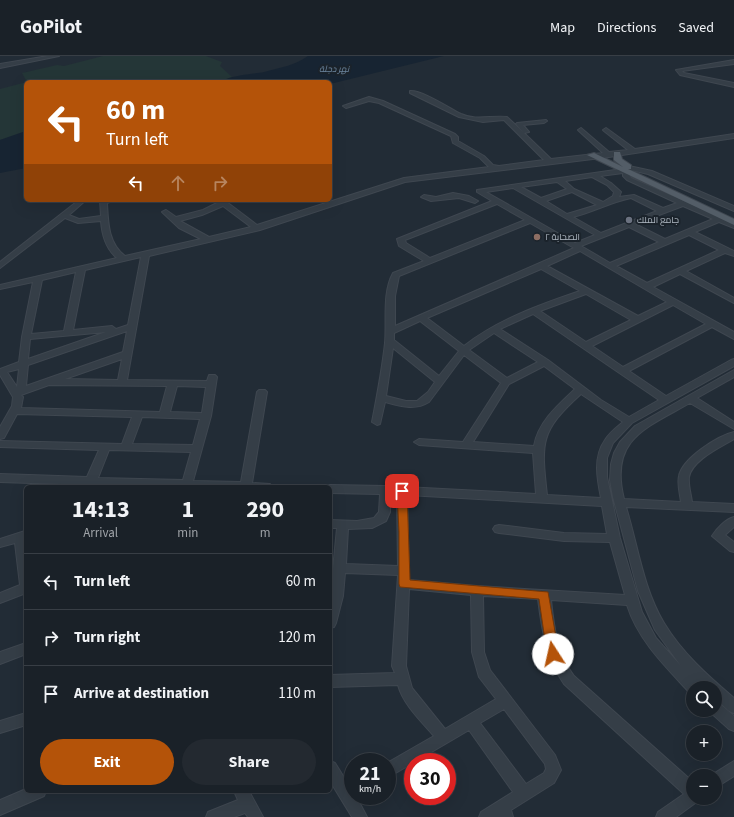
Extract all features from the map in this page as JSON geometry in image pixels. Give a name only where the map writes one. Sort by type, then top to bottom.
[{"type":"main road","points":[[613,154],[623,168],[734,222]]},
{"type":"main road","points":[[591,156],[734,213]]},
{"type":"street","points":[[0,66],[56,56]]},
{"type":"street","points":[[734,62],[679,70],[682,74],[734,85]]},
{"type":"street","points":[[412,92],[461,116],[482,120],[506,118],[551,161]]},
{"type":"street","points":[[346,106],[369,99],[380,102],[453,135],[456,140],[455,142],[482,157],[491,166],[499,168]]},
{"type":"street","points":[[544,121],[519,124],[551,161]]},
{"type":"street","points":[[582,130],[613,154]]},
{"type":"street","points":[[606,130],[634,151]]},
{"type":"street","points":[[0,287],[257,228],[404,180],[613,154],[734,136]]},
{"type":"street","points":[[623,168],[628,178],[734,226]]},
{"type":"street","points":[[734,209],[650,172],[623,168],[593,175],[479,191],[482,195],[734,336]]},
{"type":"street","points":[[593,175],[609,184],[618,192],[613,200]]},
{"type":"street","points":[[559,180],[572,190],[603,205]]},
{"type":"street","points":[[514,186],[601,236]]},
{"type":"street","points":[[567,216],[603,205],[613,200],[632,196],[652,188]]},
{"type":"street","points":[[540,201],[572,190]]},
{"type":"street","points":[[424,197],[429,199],[458,194],[475,201]]},
{"type":"street","points":[[471,212],[475,201],[482,195]]},
{"type":"street","points":[[632,196],[662,211]]},
{"type":"street","points":[[0,266],[81,202]]},
{"type":"street","points":[[103,202],[105,231],[108,240],[114,253],[123,259]]},
{"type":"street","points":[[174,220],[200,214],[219,202]]},
{"type":"street","points":[[222,202],[257,228]]},
{"type":"street","points":[[429,261],[402,244],[401,239],[496,202]]},
{"type":"street","points":[[391,331],[542,266],[601,236],[683,203]]},
{"type":"street","points":[[166,212],[182,226],[208,240]]},
{"type":"street","points":[[64,216],[78,221],[105,218]]},
{"type":"street","points":[[609,266],[719,219]]},
{"type":"street","points":[[377,422],[390,341],[390,295],[395,277],[400,273],[529,221]]},
{"type":"street","points":[[629,224],[664,242]]},
{"type":"street","points":[[689,232],[734,254]]},
{"type":"street","points":[[646,287],[726,250]]},
{"type":"street","points":[[122,382],[130,326],[145,254]]},
{"type":"street","points":[[542,266],[638,320]]},
{"type":"street","points":[[68,333],[81,269]]},
{"type":"street","points":[[680,271],[734,301]]},
{"type":"street","points":[[0,436],[18,401],[26,337],[38,279]]},
{"type":"street","points":[[381,398],[411,404],[420,403],[426,399],[464,350],[485,333],[534,311],[588,291]]},
{"type":"street","points":[[587,345],[673,302]]},
{"type":"street","points":[[534,311],[587,345],[666,400]]},
{"type":"street","points":[[421,318],[506,382]]},
{"type":"street","points":[[623,370],[712,324]]},
{"type":"street","points":[[26,337],[130,326]]},
{"type":"street","points":[[19,393],[1,371],[130,326]]},
{"type":"street","points":[[494,328],[545,362],[581,390],[629,421]]},
{"type":"street","points":[[390,341],[440,381]]},
{"type":"street","points":[[19,393],[127,354]]},
{"type":"street","points":[[466,445],[506,382],[545,362]]},
{"type":"street","points":[[687,681],[652,642],[643,627],[631,600],[614,538],[601,467],[605,449],[614,433],[629,421],[666,400],[732,371]]},
{"type":"street","points":[[705,681],[677,652],[653,615],[643,592],[620,503],[617,487],[616,464],[620,451],[627,439],[644,424],[732,371]]},
{"type":"street","points":[[0,478],[187,485],[206,416],[212,381],[173,383],[49,382]]},
{"type":"street","points":[[164,415],[173,383]]},
{"type":"street","points":[[542,499],[538,450],[540,440],[549,421],[563,405],[581,390]]},
{"type":"street","points":[[246,485],[262,392]]},
{"type":"street","points":[[689,398],[734,426]]},
{"type":"street","points":[[14,411],[206,416]]},
{"type":"street","points":[[126,447],[138,414]]},
{"type":"street","points":[[688,507],[684,482],[686,470],[689,465],[698,457],[734,435]]},
{"type":"street","points":[[419,442],[538,450]]},
{"type":"street","points":[[0,444],[197,450]]},
{"type":"street","points":[[91,481],[105,447]]},
{"type":"street","points":[[604,487],[617,487]]},
{"type":"street","points":[[332,489],[385,490],[607,502]]},
{"type":"street","points":[[332,524],[360,525],[381,519],[383,515],[385,490]]},
{"type":"street","points":[[402,491],[404,584],[399,654],[402,679],[414,702],[444,738]]},
{"type":"street","points":[[620,503],[734,508]]},
{"type":"street","points":[[734,521],[720,532],[718,536],[734,548]]},
{"type":"street","points":[[332,617],[336,604],[343,524]]},
{"type":"street","points":[[499,528],[564,537],[614,538]]},
{"type":"street","points":[[0,543],[23,536],[24,553]]},
{"type":"street","points":[[340,568],[404,571]]},
{"type":"street","points":[[404,584],[477,591],[631,600]]},
{"type":"street","points":[[0,598],[24,589]]},
{"type":"street","points":[[477,591],[480,662],[484,673],[504,702],[553,765],[554,770],[549,778],[524,794],[504,812],[486,817]]},
{"type":"street","points":[[544,595],[551,645],[557,663],[562,671],[569,680],[686,786]]},
{"type":"street","points":[[0,658],[24,649]]},
{"type":"street","points":[[332,678],[402,679]]},
{"type":"street","points":[[722,695],[732,702]]},
{"type":"street","points":[[396,766],[504,702]]},
{"type":"street","points":[[722,714],[734,725]]},
{"type":"street","points":[[0,727],[24,720]]},
{"type":"street","points":[[470,722],[524,794]]},
{"type":"street","points":[[722,776],[734,768]]},
{"type":"street","points":[[332,770],[344,786]]},
{"type":"street","points":[[0,808],[34,793]]},
{"type":"street","points":[[214,817],[252,811],[242,793]]},
{"type":"street","points":[[663,817],[686,801]]},
{"type":"street","points":[[355,805],[360,817]]},
{"type":"shaded area","points":[[103,56],[206,56],[222,62],[220,66],[232,77],[226,80],[26,80],[22,73],[57,65],[64,66]]},
{"type":"shaded area","points":[[24,83],[24,132],[0,140],[0,89]]},
{"type":"water","name":"نهر دجلة","points":[[308,56],[444,56],[332,84],[332,80],[225,80],[236,76],[264,72],[287,66]]},
{"type":"water","points":[[24,132],[24,168],[0,173],[0,140]]},
{"type":"place","name":"جامع الملك","points":[[629,220]]},
{"type":"place","name":"الصحابة ٢","points":[[537,237]]},
{"type":"route","points":[[402,491],[404,584],[477,591],[544,595],[553,654]]}]
